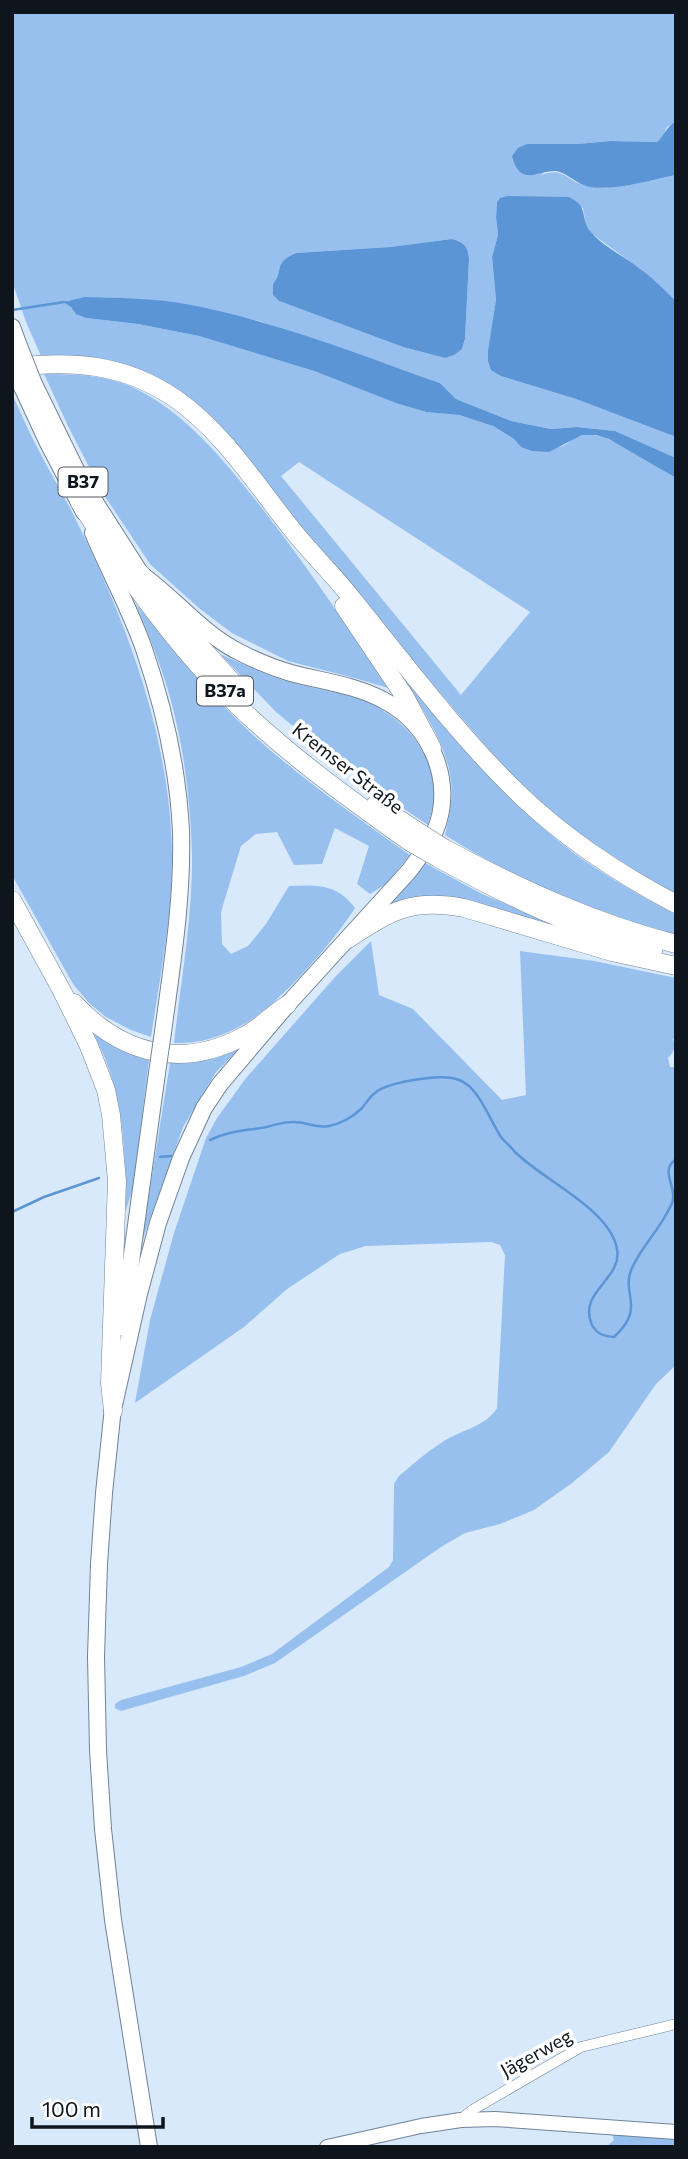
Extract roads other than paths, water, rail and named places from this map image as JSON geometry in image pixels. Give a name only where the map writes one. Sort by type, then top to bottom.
[{"type":"highway","points":[[12,367],[46,363],[83,364],[122,373],[141,380],[192,412],[226,447],[473,747],[521,796],[601,860],[676,904]]},
{"type":"highway","name":"Kremser Straße","points":[[79,502],[142,596],[199,665],[259,725],[333,788],[510,896],[561,919],[676,957]]},
{"type":"highway","points":[[300,539],[405,697],[432,748]]},
{"type":"highway","name":"Kremser Straße","points":[[141,574],[206,653],[265,715],[414,836]]},
{"type":"highway","name":"Kremser Straße","points":[[441,853],[569,908],[676,944]]},
{"type":"highway","points":[[12,900],[62,990],[106,1090],[115,1137],[117,1205],[110,1383],[113,1411]]},
{"type":"highway","points":[[348,939],[398,909],[446,904],[600,949],[676,966]]},
{"type":"highway","points":[[62,990],[87,1017],[114,1037],[141,1049],[176,1055],[201,1052],[231,1043],[287,1005]]},
{"type":"main road","name":"B37","points":[[12,327],[47,441],[79,502]]},
{"type":"main road","name":"B37","points":[[12,367],[28,386],[81,480],[141,574]]},
{"type":"main road","points":[[79,502],[143,646],[166,723],[181,830],[175,943],[121,1331],[104,1493],[96,1656],[102,1816],[110,1896],[149,2147]]},
{"type":"main road","points":[[113,1411],[149,1255],[171,1184],[204,1108],[220,1084],[287,1005],[409,871],[435,830],[441,808],[442,787],[441,774],[432,748],[411,720],[383,700],[364,692],[288,672],[238,651],[192,620],[141,574]]},
{"type":"main road","points":[[137,2062],[160,2147]]},
{"type":"main road","points":[[327,2147],[461,2120],[495,2119],[676,2132]]},
{"type":"street","name":"Jägerweg","points":[[461,2120],[474,2109],[581,2047],[676,2024]]},
{"type":"waterway","points":[[12,310],[64,302]]},
{"type":"waterway","points":[[210,1140],[229,1133],[288,1122],[324,1127],[333,1125],[354,1115],[381,1089],[412,1080],[452,1078],[461,1081],[476,1093],[501,1137],[515,1152],[589,1208],[612,1235],[617,1249],[617,1260],[614,1269],[590,1303],[589,1313],[596,1331],[614,1337],[629,1317],[629,1277],[632,1268],[672,1202],[669,1168],[676,1159]]},
{"type":"waterway","points":[[160,1157],[171,1156]]},
{"type":"waterway","points":[[12,1212],[44,1197],[99,1178]]}]
